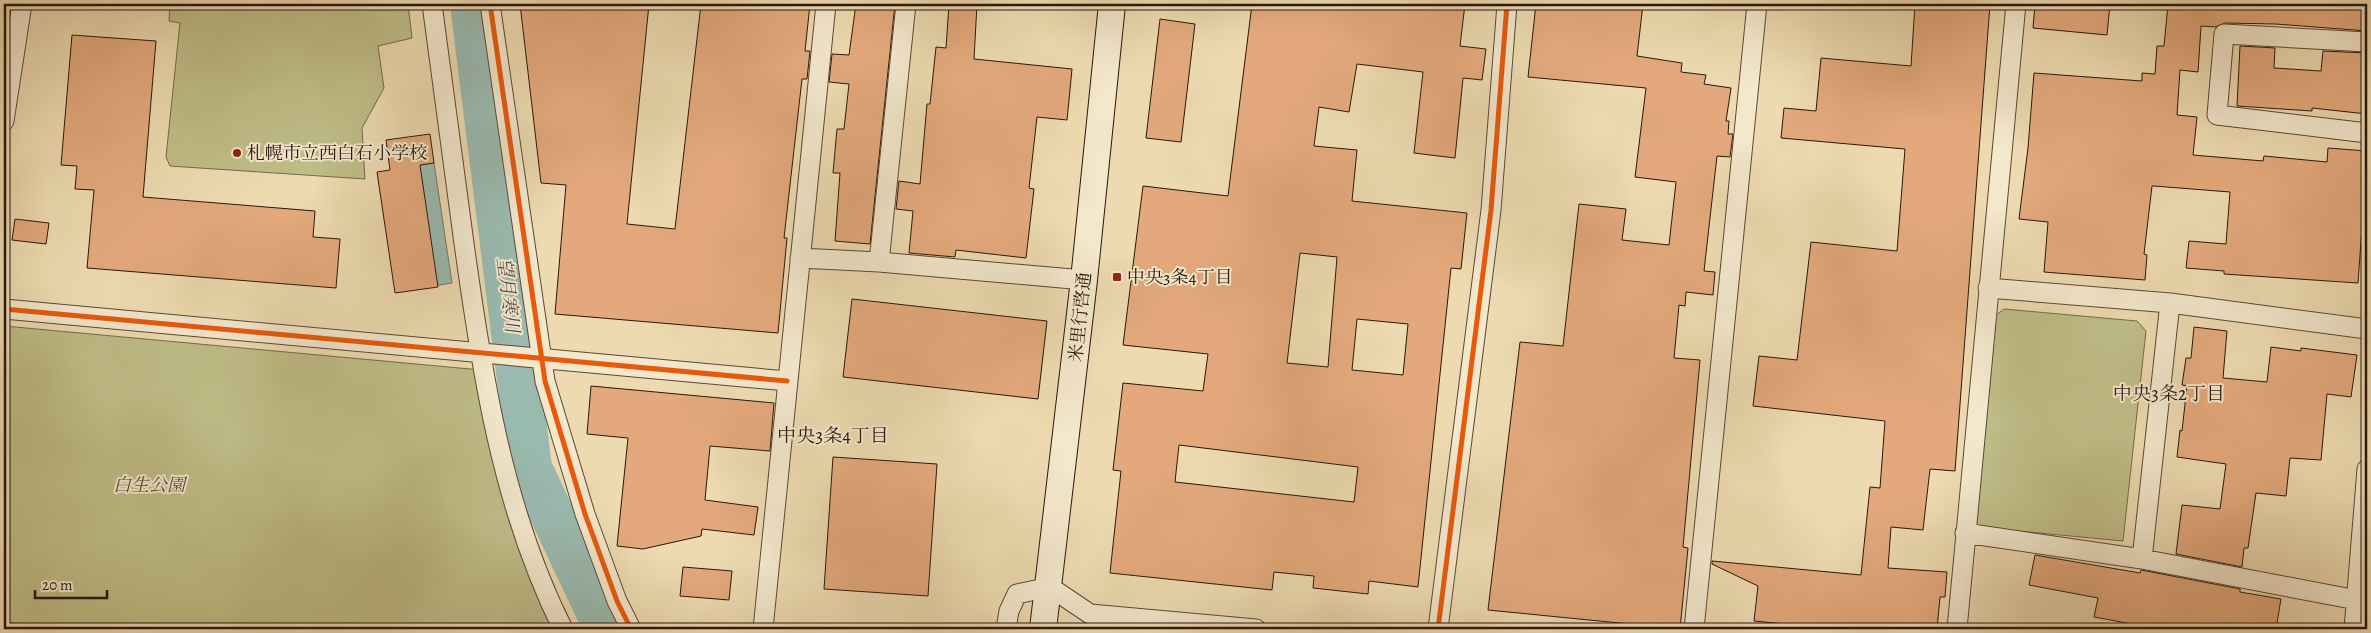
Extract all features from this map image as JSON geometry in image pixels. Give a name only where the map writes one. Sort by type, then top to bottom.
[{"type":"street","points":[[5,109],[22,4]]},
{"type":"street","points":[[432,4],[485,354],[511,494],[552,606],[563,629]]},
{"type":"street","points":[[490,4],[536,359],[545,381],[585,514],[617,601],[631,629]]},
{"type":"street","points":[[763,629],[826,4]]},
{"type":"street","points":[[879,262],[906,4]]},
{"type":"street","name":"米里行啓通","points":[[1044,629],[1084,280],[1112,4]]},
{"type":"street","points":[[1438,629],[1491,210],[1507,4]]},
{"type":"street","points":[[1694,629],[1757,4]]},
{"type":"street","points":[[1957,629],[2016,4]]},
{"type":"street","points":[[2367,42],[2224,34],[2217,116],[2367,134]]},
{"type":"street","points":[[800,258],[879,262],[1084,280]]},
{"type":"street","points":[[1988,288],[2170,303],[2367,329]]},
{"type":"street","points":[[2142,559],[2170,303]]},
{"type":"street","points":[[4,309],[787,381]]},
{"type":"street","points":[[2354,629],[2367,469]]},
{"type":"street","points":[[1965,533],[2142,559],[2357,600]]},
{"type":"street","points":[[1006,629],[1009,611],[1017,594],[1050,587],[1090,622],[1256,629]]},
{"type":"green space","points":[[170,4],[408,4],[412,38],[378,46],[384,88],[362,128],[365,179],[170,166],[166,157],[180,23],[169,21]]},
{"type":"green space","points":[[2004,309],[2137,321],[2146,331],[2123,541],[1976,527],[1996,315]]},
{"type":"green space","name":"白生公園","points":[[4,326],[481,370],[561,629],[64,629],[4,622]]},
{"type":"water","points":[[434,163],[452,283],[408,290],[390,169]]},
{"type":"building","points":[[520,4],[649,4],[627,224],[675,229],[701,4],[810,4],[805,51],[810,51],[807,79],[802,79],[784,238],[787,238],[778,333],[555,314],[566,185],[541,183]]},
{"type":"building","points":[[856,4],[895,4],[870,244],[835,241],[840,173],[833,173],[837,129],[844,129],[849,84],[829,82],[832,54],[849,55]]},
{"type":"building","points":[[949,4],[977,4],[974,59],[1072,69],[1067,120],[1037,117],[1029,188],[1034,189],[1026,258],[956,250],[955,257],[909,253],[913,211],[896,209],[899,181],[920,184],[927,104],[930,104],[936,47],[946,48]]},
{"type":"building","points":[[1252,4],[1465,4],[1460,46],[1486,49],[1482,80],[1463,78],[1455,158],[1414,153],[1423,72],[1357,64],[1349,112],[1319,107],[1314,146],[1357,150],[1352,201],[1467,213],[1461,269],[1451,268],[1418,587],[1369,581],[1368,594],[1313,588],[1314,576],[1274,572],[1272,590],[1110,573],[1121,471],[1113,470],[1123,383],[1203,391],[1208,354],[1123,345],[1143,186],[1228,196]],"holes":[[[1300,253],[1337,257],[1328,367],[1287,363]],[[1357,319],[1408,324],[1403,375],[1352,370]],[[1179,445],[1358,467],[1354,502],[1175,482]]]},
{"type":"building","points":[[1536,4],[1643,4],[1637,56],[1682,63],[1681,72],[1706,75],[1704,84],[1731,88],[1726,121],[1729,121],[1728,134],[1733,134],[1730,157],[1717,156],[1704,271],[1715,272],[1713,295],[1686,292],[1685,306],[1679,305],[1674,358],[1700,360],[1683,547],[1688,548],[1680,629],[1488,610],[1520,342],[1563,346],[1579,204],[1626,209],[1622,240],[1669,245],[1676,182],[1635,177],[1646,88],[1528,77]]},
{"type":"building","points":[[1915,4],[1990,4],[1955,471],[1930,469],[1923,530],[1891,527],[1888,568],[1947,572],[1945,597],[1940,597],[1937,629],[1837,629],[1754,621],[1758,586],[1712,564],[1712,561],[1861,575],[1870,487],[1880,488],[1885,421],[1753,406],[1759,356],[1797,360],[1811,242],[1897,251],[1905,149],[1781,138],[1784,108],[1816,111],[1821,58],[1911,66]]},
{"type":"building","points":[[2035,4],[2110,4],[2107,35],[2033,28]]},
{"type":"building","points":[[2168,4],[2367,4],[2367,31],[2276,24],[2225,23],[2215,27],[2201,26],[2198,72],[2180,70],[2177,115],[2197,117],[2193,155],[2263,161],[2264,156],[2327,162],[2328,148],[2367,151],[2367,199],[2364,199],[2358,283],[2224,274],[2224,271],[2186,268],[2189,241],[2226,244],[2230,192],[2154,186],[2152,186],[2144,254],[2147,255],[2145,280],[2044,272],[2048,222],[2019,219],[2028,148],[2034,73],[2142,81],[2142,73],[2155,74],[2157,46],[2164,46]]},
{"type":"building","points":[[1160,19],[1195,24],[1181,142],[1146,138]]},
{"type":"building","points":[[72,35],[156,41],[143,197],[315,211],[313,237],[340,239],[336,288],[87,268],[94,190],[75,189],[77,166],[61,165]]},
{"type":"building","points":[[2240,46],[2275,48],[2274,68],[2321,71],[2323,51],[2367,53],[2367,114],[2312,108],[2312,111],[2237,106]]},
{"type":"building","points":[[430,134],[434,163],[420,165],[438,287],[395,293],[377,172],[390,170],[386,140]]},
{"type":"building","points":[[15,219],[49,223],[46,244],[12,240]]},
{"type":"building","points":[[852,299],[1047,321],[1038,399],[843,377]]},
{"type":"building","points":[[2194,327],[2227,331],[2223,378],[2267,382],[2271,347],[2301,351],[2301,348],[2357,355],[2351,397],[2327,394],[2321,460],[2290,458],[2286,496],[2256,493],[2248,548],[2244,548],[2242,567],[2176,554],[2182,505],[2220,509],[2226,464],[2177,457],[2187,386],[2182,385],[2186,358],[2191,358]]},
{"type":"building","points":[[591,386],[774,403],[770,451],[710,446],[705,500],[758,507],[754,535],[702,529],[701,536],[643,549],[617,546],[628,438],[587,434]]},
{"type":"building","points":[[833,457],[937,464],[928,596],[824,589]]},
{"type":"building","points":[[2035,555],[2140,573],[2141,570],[2281,599],[2276,629],[2131,629],[2132,624],[2094,617],[2098,598],[2029,585]]},
{"type":"building","points":[[683,567],[732,571],[729,600],[680,596]]},
{"type":"waterway","name":"望月寒川","points":[[472,4],[530,468],[606,629]]},
{"type":"cycle path","points":[[490,4],[545,381],[585,514],[617,601],[631,629]]},
{"type":"cycle path","points":[[1438,629],[1491,210],[1507,4]]},
{"type":"cycle path","points":[[4,309],[787,381]]},
{"type":"place","name":"札幌市立西白石小学校","points":[[237,153]]},
{"type":"place","name":"中央3条4丁目","points":[[1117,277]]},
{"type":"district","name":"中央3条2丁目","points":[[2169,394]]},
{"type":"district","name":"中央3条4丁目","points":[[833,436]]}]
